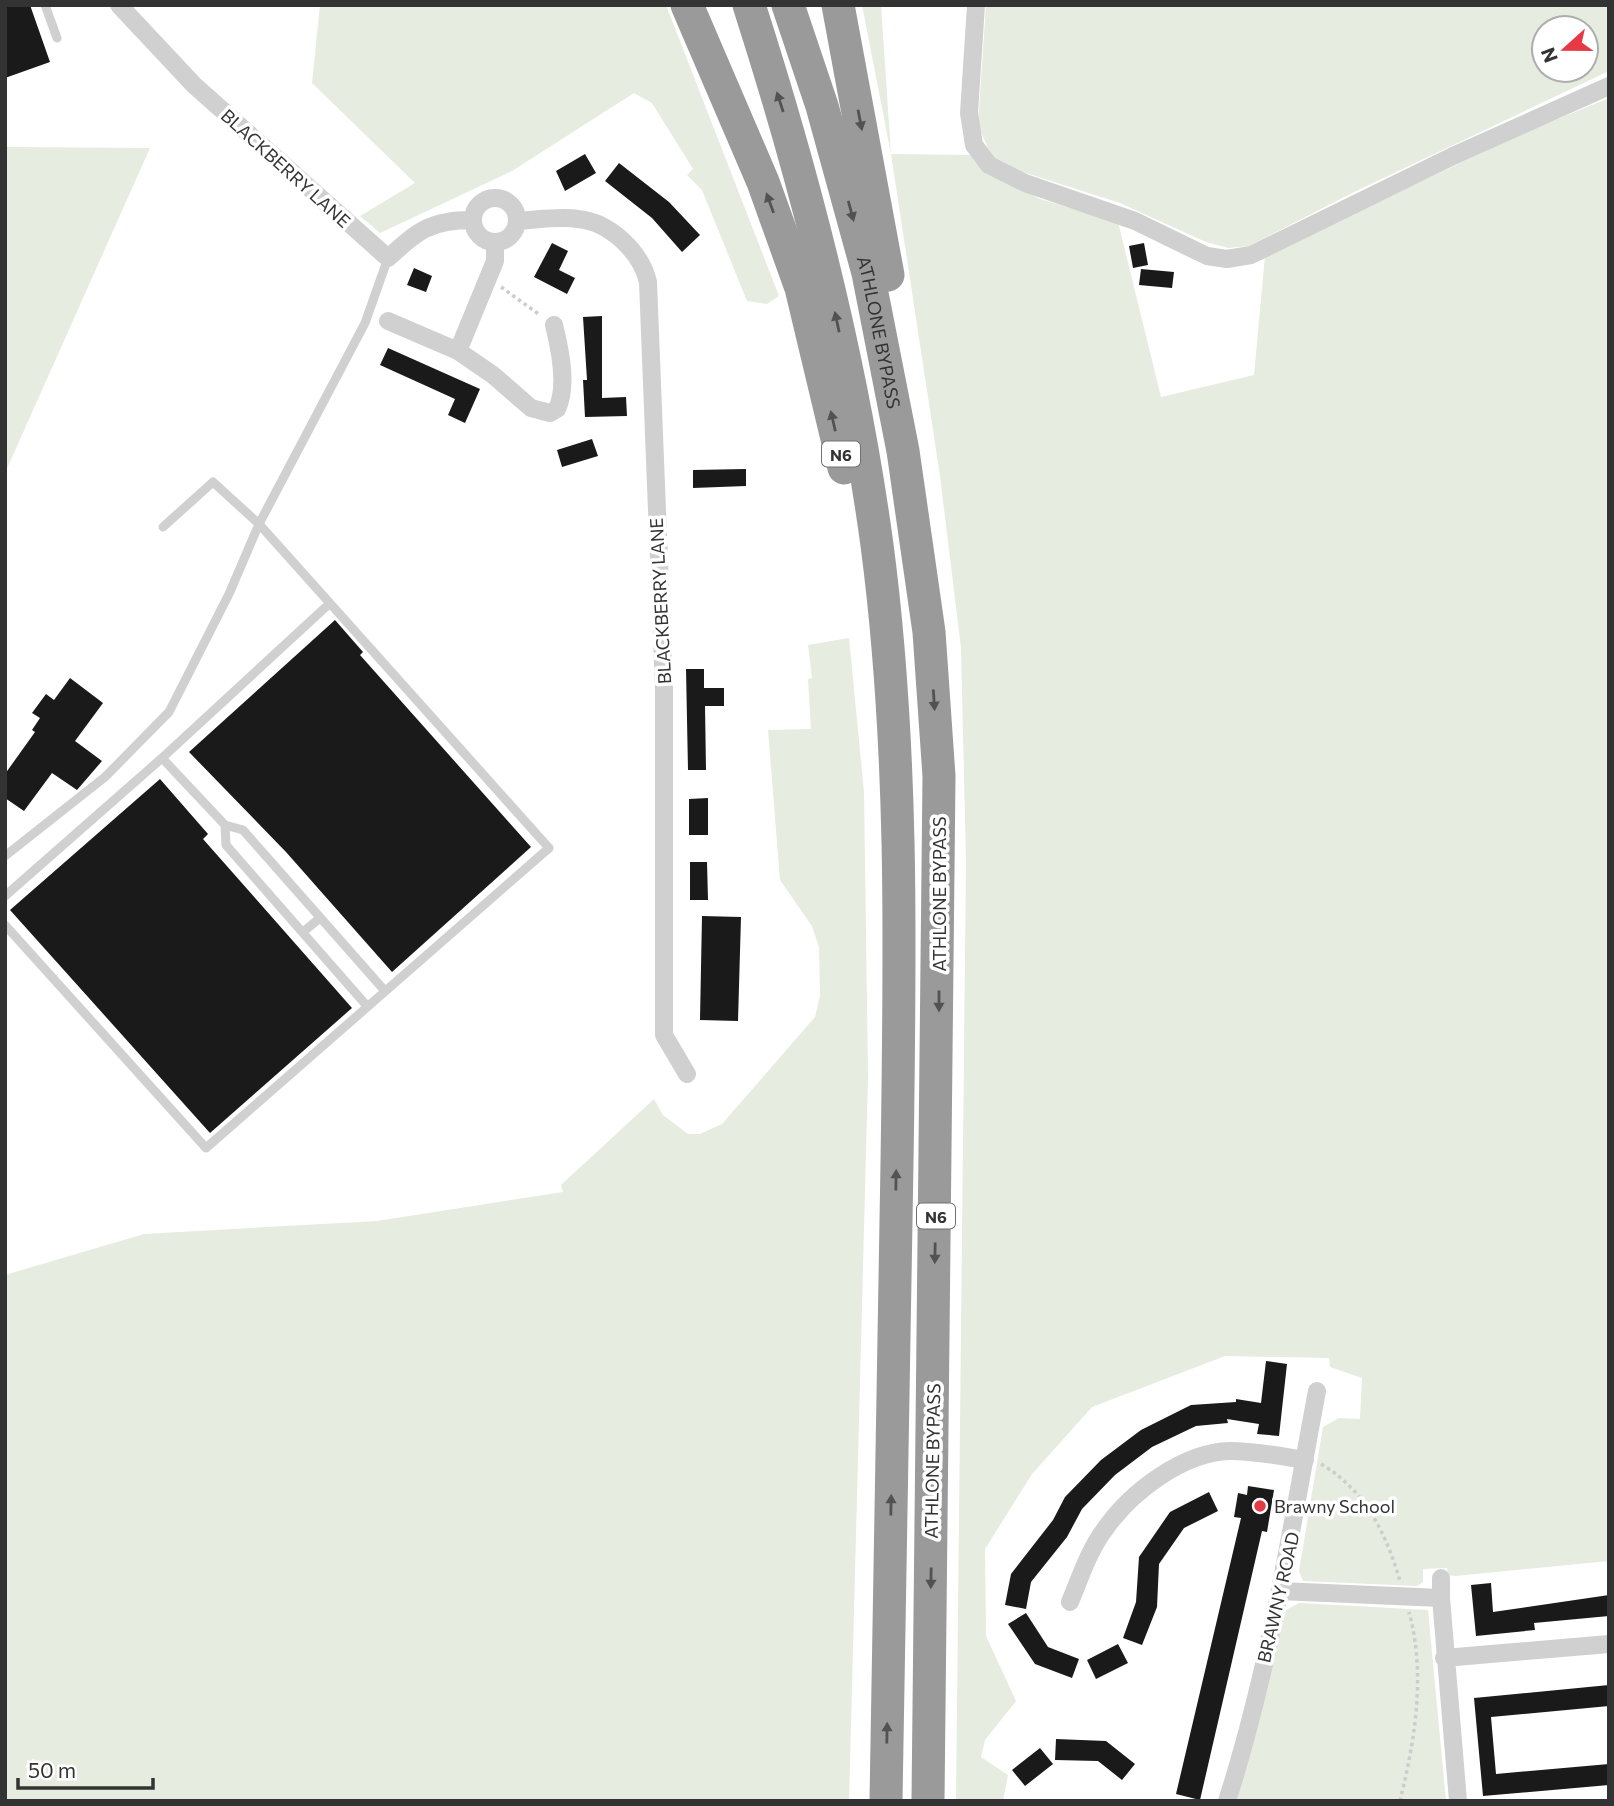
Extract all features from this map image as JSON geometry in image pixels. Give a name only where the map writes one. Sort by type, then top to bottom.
[{"type":"highway","name":"N6","points":[[687,5],[763,183],[801,288],[847,481],[872,629],[900,925]]},
{"type":"highway","name":"N6","points":[[749,5],[819,237],[850,380],[877,545],[892,692],[900,925],[886,1801]]},
{"type":"highway","name":"ATHLONE BYPASS","points":[[788,5],[822,106],[868,273],[903,451],[929,632],[939,816],[928,1801]]},
{"type":"highway","name":"N6","points":[[838,5],[910,398],[929,546],[929,632]]},
{"type":"street","name":"BLACKBERRY LANE","points":[[119,5],[194,85],[387,258]]},
{"type":"street","points":[[976,5],[969,113],[974,145],[989,165],[1025,183],[1135,221],[1218,258],[1251,255],[1453,156],[1609,86]]},
{"type":"street","points":[[495,198],[508,202],[517,221],[513,233],[495,242],[482,238],[472,220],[482,201],[495,198]]},
{"type":"street","points":[[387,258],[418,231],[435,223],[472,220]]},
{"type":"street","name":"BLACKBERRY LANE","points":[[517,221],[586,220],[627,245],[642,265],[648,282],[653,479],[664,688],[664,1035],[687,1074]]},
{"type":"street","points":[[458,351],[495,261],[495,242]]},
{"type":"street","points":[[388,321],[458,351],[494,374],[531,408],[550,413],[557,410],[561,395],[559,346],[554,325]]},
{"type":"street","name":"BRAWNY ROAD","points":[[1227,1801],[1269,1646],[1293,1538],[1317,1391]]},
{"type":"street","points":[[1070,1602],[1103,1531],[1122,1509],[1160,1476],[1202,1457],[1221,1452],[1305,1460]]},
{"type":"street","points":[[1441,1578],[1444,1658],[1458,1801]]},
{"type":"street","points":[[1280,1591],[1405,1599],[1441,1598]]},
{"type":"street","points":[[1444,1658],[1609,1644]]},
{"type":"lane","points":[[46,5],[57,37]]},
{"type":"lane","points":[[5,856],[105,777],[169,712],[229,594],[260,524],[365,323],[387,258]]},
{"type":"lane","points":[[5,925],[206,1147],[549,848],[260,524],[213,482],[163,527]]},
{"type":"lane","points":[[5,896],[162,758],[329,604]]},
{"type":"lane","points":[[162,758],[225,825],[243,830],[385,991]]},
{"type":"lane","points":[[225,825],[226,845],[368,1006]]},
{"type":"lane","points":[[303,933],[320,918]]},
{"type":"path","points":[[488,277],[554,325]]},
{"type":"path","points":[[1305,1460],[1322,1464],[1356,1490],[1388,1542],[1414,1629],[1419,1696],[1412,1754],[1400,1801]]},
{"type":"shaded area","points":[[320,5],[666,5],[779,296],[767,304],[747,301],[702,190],[687,175],[693,169],[652,103],[634,93],[512,171],[380,233],[360,216],[415,183],[312,83]]},
{"type":"shaded area","points":[[862,5],[881,5],[891,154]]},
{"type":"shaded area","points":[[986,5],[1609,5],[1609,71],[1600,75],[1600,14],[1530,14],[1530,84],[1582,84],[1354,192],[1249,246],[1228,248],[1206,242],[1120,203],[1007,167],[991,155],[978,125]]},
{"type":"shaded area","points":[[1609,98],[1609,1561],[1455,1576],[1448,1575],[1447,1568],[1423,1569],[1423,1582],[1417,1586],[1303,1581],[1299,1571],[1323,1427],[1339,1418],[1360,1419],[1362,1378],[1330,1367],[1329,1358],[1225,1356],[1092,1407],[1032,1474],[985,1549],[986,1636],[1016,1701],[985,1740],[981,1757],[1008,1775],[1003,1801],[956,1801],[966,862],[961,648],[940,476],[891,154],[972,155],[1003,180],[1040,199],[1118,222],[1161,397],[1254,375],[1265,256],[1517,136]]},
{"type":"shaded area","points":[[5,147],[150,148],[5,473]]},
{"type":"shaded area","points":[[849,638],[864,792],[868,1076],[849,1801],[5,1801],[5,1275],[144,1234],[377,1221],[563,1192],[561,1185],[654,1099],[663,1115],[688,1134],[700,1134],[722,1124],[815,1017],[820,996],[819,947],[812,926],[780,880],[768,730],[811,729],[808,679],[812,678],[808,645]]},
{"type":"shaded area","points":[[1299,1603],[1428,1610],[1446,1801],[1235,1801],[1286,1610]]},
{"type":"building","points":[[5,5],[30,5],[50,62],[5,78]]},
{"type":"building","points":[[585,154],[596,173],[565,191],[556,171]]},
{"type":"building","points":[[619,163],[669,202],[700,235],[682,252],[652,218],[605,181]]},
{"type":"building","points":[[552,243],[568,251],[559,270],[575,278],[567,294],[534,277]]},
{"type":"building","points":[[1144,243],[1148,265],[1133,268],[1129,246]]},
{"type":"building","points":[[414,268],[432,276],[426,292],[407,285]]},
{"type":"building","points":[[1141,269],[1174,272],[1172,288],[1139,285]]},
{"type":"building","points":[[602,316],[602,398],[626,397],[627,416],[585,417],[583,380],[587,380],[583,317]]},
{"type":"building","points":[[388,348],[480,389],[465,423],[448,415],[455,399],[380,365]]},
{"type":"building","points":[[592,439],[598,456],[562,467],[557,450]]},
{"type":"building","points":[[746,469],[746,486],[693,488],[693,470]]},
{"type":"building","points":[[335,620],[363,652],[360,655],[531,847],[392,972],[286,852],[189,752]]},
{"type":"building","points":[[686,669],[704,669],[704,688],[724,688],[724,706],[705,706],[706,770],[688,770]]},
{"type":"building","points":[[70,678],[103,703],[75,741],[102,761],[77,790],[52,773],[24,811],[5,798],[5,774],[35,732],[32,730],[40,718],[32,713],[46,694],[54,700]]},
{"type":"building","points":[[160,779],[208,834],[203,839],[352,1008],[210,1133],[10,910]]},
{"type":"building","points":[[708,798],[708,835],[689,835],[689,799]]},
{"type":"building","points":[[690,862],[707,862],[708,900],[690,900]]},
{"type":"building","points":[[702,916],[741,917],[738,1021],[700,1020]]},
{"type":"building","points":[[1266,1361],[1287,1364],[1279,1436],[1257,1434],[1259,1424],[1227,1419],[1228,1423],[1196,1426],[1152,1447],[1115,1475],[1082,1509],[1067,1537],[1031,1582],[1026,1609],[1005,1605],[1011,1574],[1053,1520],[1065,1497],[1101,1460],[1141,1430],[1191,1405],[1236,1402],[1236,1399],[1261,1403]]},
{"type":"building","points":[[1248,1486],[1274,1490],[1267,1532],[1262,1531],[1200,1800],[1176,1794],[1241,1518],[1234,1517],[1238,1493],[1247,1495]]},
{"type":"building","points":[[1209,1492],[1218,1511],[1184,1528],[1159,1564],[1157,1607],[1142,1645],[1123,1638],[1136,1602],[1139,1557],[1170,1512]]},
{"type":"building","points":[[1491,1583],[1493,1612],[1609,1595],[1609,1616],[1534,1623],[1535,1630],[1476,1636],[1471,1585]]},
{"type":"building","points":[[1026,1613],[1048,1647],[1079,1659],[1072,1678],[1035,1664],[1008,1624]]},
{"type":"building","points":[[1118,1644],[1128,1663],[1096,1679],[1087,1660]]},
{"type":"building","points":[[1609,1685],[1609,1706],[1491,1717],[1496,1774],[1609,1764],[1609,1785],[1483,1796],[1474,1698]]},
{"type":"building","points":[[1056,1739],[1106,1741],[1135,1764],[1122,1780],[1098,1761],[1055,1760]]},
{"type":"building","points":[[1040,1748],[1053,1764],[1025,1786],[1012,1770]]},
{"type":"place","name":"Brawny School","points":[[1260,1506]]}]
